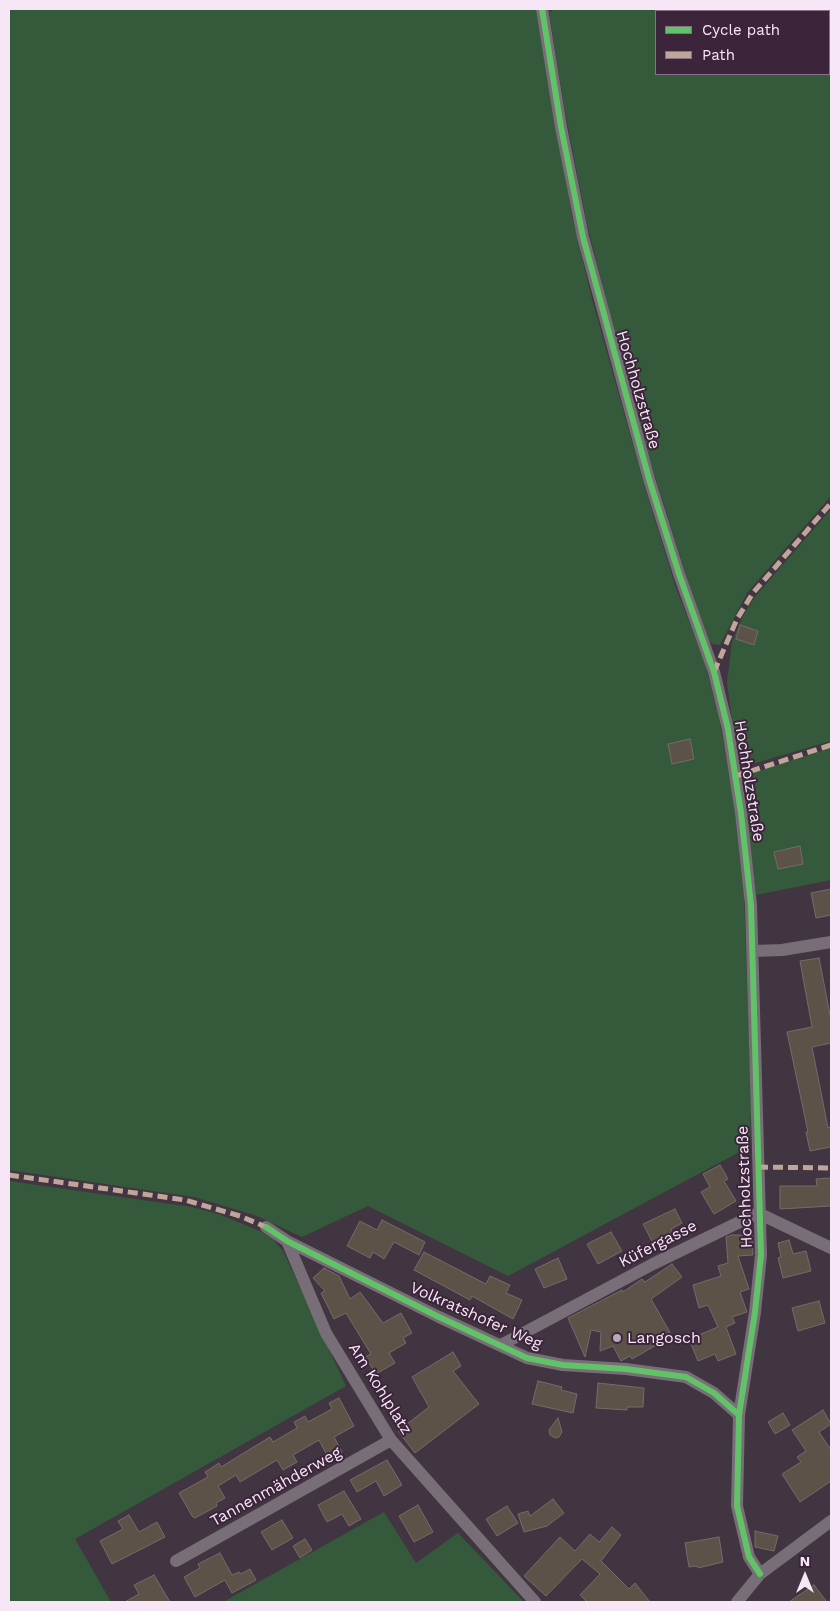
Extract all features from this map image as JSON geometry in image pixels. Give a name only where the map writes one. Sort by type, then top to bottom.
[{"type":"street","name":"Hochholzstraße","points":[[542,9],[572,186],[594,279],[649,479],[681,582],[714,672],[726,720],[746,854],[753,952],[758,1213],[761,1255],[755,1312],[739,1415],[737,1506],[749,1557],[760,1574]]},
{"type":"street","points":[[753,952],[782,950],[831,942]]},
{"type":"street","points":[[758,1213],[831,1248]]},
{"type":"street","name":"Küfergasse","points":[[501,1345],[653,1264],[758,1213]]},
{"type":"street","name":"Volkratshofer Weg","points":[[266,1227],[287,1241],[439,1317],[527,1358],[563,1365],[626,1369],[686,1377],[714,1393],[739,1415]]},
{"type":"street","name":"Am Kohlplatz","points":[[287,1241],[326,1333],[391,1440],[535,1602]]},
{"type":"street","name":"Tannenmähderweg","points":[[176,1561],[391,1440]]},
{"type":"street","points":[[738,1602],[760,1574],[829,1527]]},
{"type":"green space","points":[[9,9],[536,9],[572,216],[592,299],[646,491],[676,588],[704,660],[719,717],[733,796],[744,892],[751,1102],[750,1150],[745,1149],[508,1276],[368,1206],[302,1237],[257,1216],[194,1197],[9,1170]]},
{"type":"green space","points":[[555,9],[831,9],[831,496],[747,593],[720,645],[712,644],[709,640],[690,588],[649,457],[587,224],[564,106],[549,12]]},
{"type":"green space","points":[[831,509],[831,741],[742,767],[732,720],[727,682],[732,642],[743,616],[754,598]]},
{"type":"green space","points":[[831,748],[831,880],[756,895],[744,791],[746,780],[755,772]]},
{"type":"green space","points":[[9,1181],[192,1207],[218,1214],[260,1231],[273,1239],[283,1251],[346,1386],[75,1539],[111,1602],[9,1602]]},
{"type":"green space","points":[[384,1512],[416,1563],[458,1533],[524,1602],[223,1602]]},
{"type":"building","points":[[740,625],[758,631],[754,645],[736,639]]},
{"type":"building","points":[[690,739],[694,759],[672,764],[668,744]]},
{"type":"building","points":[[800,846],[803,864],[778,869],[774,852]]},
{"type":"building","points":[[831,889],[831,915],[816,918],[811,893]]},
{"type":"building","points":[[819,958],[831,1020],[831,1043],[812,1047],[828,1128],[831,1127],[831,1147],[810,1151],[806,1132],[808,1132],[787,1032],[812,1027],[800,961]]},
{"type":"building","points":[[720,1165],[728,1179],[724,1181],[736,1201],[714,1214],[701,1192],[710,1187],[703,1174]]},
{"type":"building","points":[[831,1178],[831,1206],[780,1209],[780,1186],[817,1186],[816,1179]]},
{"type":"building","points":[[675,1209],[682,1223],[671,1229],[674,1235],[654,1245],[643,1224]]},
{"type":"building","points":[[382,1220],[425,1242],[419,1255],[394,1242],[384,1259],[373,1252],[370,1258],[347,1246],[360,1221],[377,1230]]},
{"type":"building","points":[[611,1232],[622,1251],[598,1264],[587,1244]]},
{"type":"building","points":[[732,1235],[752,1235],[753,1255],[738,1256],[749,1289],[740,1292],[747,1312],[732,1317],[735,1323],[726,1327],[736,1354],[718,1361],[715,1354],[698,1361],[689,1339],[718,1327],[708,1305],[699,1308],[693,1285],[721,1276],[718,1266],[728,1263],[726,1237]]},
{"type":"building","points":[[789,1240],[793,1254],[806,1251],[811,1271],[783,1278],[778,1258],[781,1257],[778,1243]]},
{"type":"building","points":[[424,1252],[486,1284],[490,1276],[510,1285],[506,1293],[522,1300],[513,1319],[472,1296],[470,1300],[414,1270]]},
{"type":"building","points":[[558,1258],[567,1279],[544,1288],[535,1269]]},
{"type":"building","points":[[672,1264],[682,1277],[651,1299],[672,1336],[632,1359],[630,1356],[621,1361],[613,1346],[600,1351],[601,1332],[591,1330],[585,1357],[568,1318],[622,1290],[623,1292],[642,1279],[645,1282]]},
{"type":"building","points":[[324,1268],[339,1276],[350,1299],[360,1292],[383,1323],[401,1313],[412,1333],[403,1338],[406,1343],[389,1353],[395,1363],[376,1374],[365,1357],[371,1354],[346,1313],[334,1319],[321,1293],[325,1291],[313,1278]]},
{"type":"building","points":[[819,1301],[825,1323],[798,1331],[792,1308]]},
{"type":"building","points":[[453,1352],[461,1366],[453,1371],[479,1404],[415,1453],[398,1431],[429,1407],[412,1377]]},
{"type":"building","points":[[538,1381],[562,1387],[561,1390],[577,1394],[573,1413],[532,1404]]},
{"type":"building","points":[[598,1383],[644,1388],[643,1407],[627,1407],[627,1410],[596,1408]]},
{"type":"building","points":[[339,1398],[354,1426],[334,1437],[342,1452],[329,1459],[319,1440],[293,1455],[297,1462],[283,1470],[277,1460],[240,1482],[236,1475],[218,1486],[225,1498],[216,1503],[217,1506],[195,1518],[192,1516],[179,1493],[208,1477],[205,1472],[219,1463],[221,1467],[270,1437],[273,1442],[297,1428],[294,1422],[305,1416],[308,1422],[332,1409],[329,1403]]},
{"type":"building","points":[[823,1410],[831,1424],[819,1432],[831,1450],[831,1481],[800,1502],[782,1474],[801,1462],[797,1457],[806,1451],[792,1430]]},
{"type":"building","points":[[783,1413],[790,1425],[775,1434],[768,1422]]},
{"type":"building","points":[[558,1418],[562,1432],[559,1437],[555,1438],[550,1435],[549,1430]]},
{"type":"building","points":[[387,1460],[402,1485],[384,1496],[376,1481],[357,1492],[350,1480]]},
{"type":"building","points":[[344,1491],[361,1519],[349,1526],[342,1514],[327,1522],[318,1505]]},
{"type":"building","points":[[553,1499],[564,1513],[547,1526],[524,1532],[518,1514],[528,1511],[530,1516]]},
{"type":"building","points":[[418,1505],[433,1532],[414,1542],[399,1516]]},
{"type":"building","points":[[507,1506],[518,1523],[497,1536],[486,1519]]},
{"type":"building","points":[[129,1515],[139,1532],[157,1522],[165,1537],[112,1564],[100,1541],[123,1529],[118,1521]]},
{"type":"building","points":[[282,1520],[293,1538],[272,1550],[261,1532]]},
{"type":"building","points":[[612,1527],[621,1535],[601,1561],[629,1589],[635,1583],[650,1602],[587,1602],[580,1595],[600,1574],[582,1559],[546,1596],[524,1576],[560,1537],[575,1551],[590,1534],[599,1542]]},
{"type":"building","points":[[755,1531],[778,1536],[774,1551],[755,1547]]},
{"type":"building","points":[[719,1537],[723,1562],[698,1568],[697,1566],[689,1567],[685,1543]]},
{"type":"building","points":[[305,1539],[312,1550],[300,1558],[293,1546]]},
{"type":"building","points":[[220,1553],[232,1575],[239,1572],[241,1574],[250,1569],[256,1580],[232,1593],[225,1580],[195,1597],[184,1577],[200,1568],[198,1564]]},
{"type":"building","points":[[154,1575],[170,1602],[125,1602],[139,1594],[134,1585]]},
{"type":"building","points":[[814,1585],[827,1602],[789,1602]]},
{"type":"marked path","points":[[714,672],[737,619],[753,593],[831,503]]},
{"type":"marked path","points":[[736,776],[831,745]]},
{"type":"marked path","points":[[758,1167],[831,1168]]},
{"type":"marked path","points":[[9,1175],[185,1200],[240,1216],[266,1227]]},
{"type":"cycle path","points":[[542,9],[561,127],[583,237],[649,479],[679,574],[714,672],[728,729],[741,813],[751,905],[761,1255],[755,1312],[739,1415],[737,1506],[749,1557],[760,1574]]},
{"type":"cycle path","points":[[266,1227],[287,1241],[439,1317],[527,1358],[563,1365],[626,1369],[686,1377],[714,1393],[739,1415]]},
{"type":"place","name":"Langosch","points":[[617,1338]]}]
